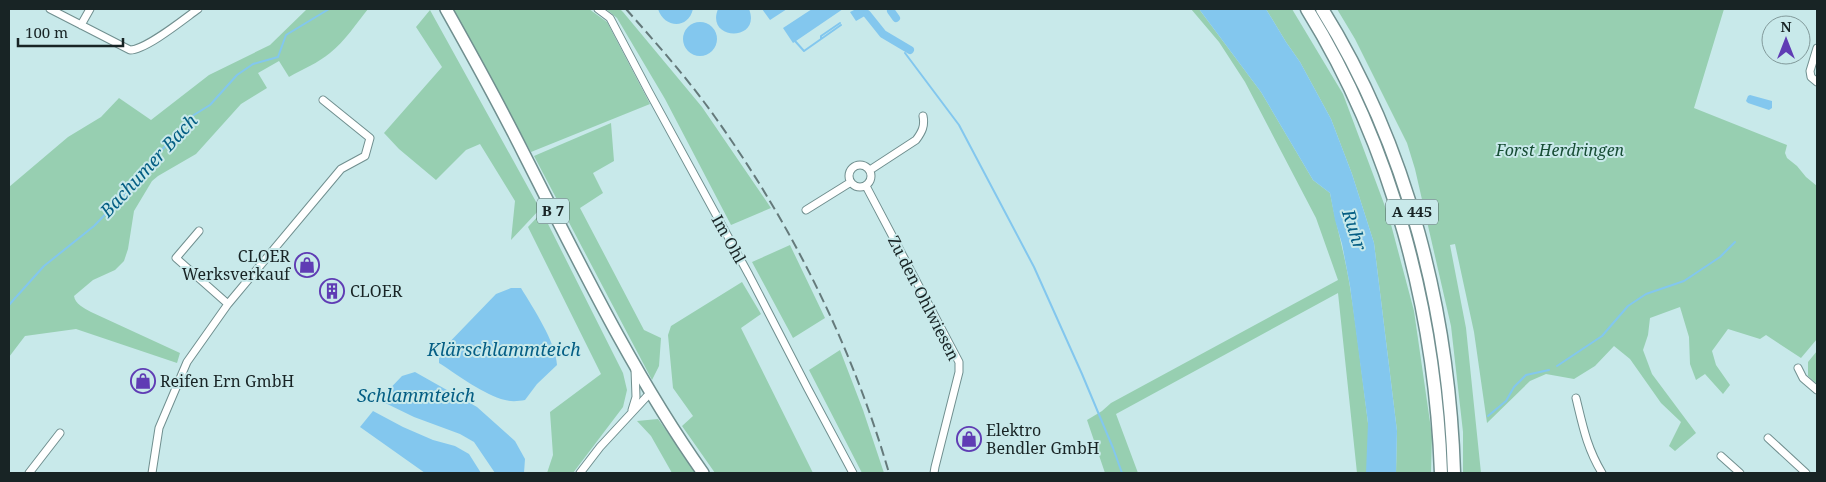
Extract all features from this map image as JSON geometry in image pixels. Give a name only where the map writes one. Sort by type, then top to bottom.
[{"type":"highway","name":"A 445","points":[[1307,9],[1360,109],[1401,221],[1417,282],[1431,353],[1441,473]]},
{"type":"highway","name":"A 445","points":[[1322,9],[1353,65],[1372,105],[1390,148],[1414,217],[1430,279],[1444,351],[1452,430],[1454,473]]},
{"type":"main road","name":"B 7","points":[[446,9],[497,102],[572,250],[650,394],[703,473]]},
{"type":"street","points":[[50,9],[125,49],[135,50],[154,40],[198,9]]},
{"type":"street","points":[[81,25],[90,9]]},
{"type":"street","name":"Im Ohl","points":[[598,9],[610,18],[854,473]]},
{"type":"street","points":[[1817,48],[1810,71],[1811,77],[1817,82]]},
{"type":"street","points":[[152,473],[160,428],[187,362],[228,304],[342,169],[364,156],[370,138],[323,100]]},
{"type":"street","points":[[870,170],[916,140],[922,133],[923,116]]},
{"type":"street","points":[[861,165],[870,170],[872,177],[866,186],[860,187],[851,182],[850,172],[854,167],[861,165]]},
{"type":"street","points":[[806,210],[851,182]]},
{"type":"street","name":"Zu den Ohlwiesen","points":[[866,186],[959,362],[959,372],[934,473]]},
{"type":"street","points":[[199,231],[176,258],[228,304]]},
{"type":"street","points":[[632,413],[636,397],[635,366]]},
{"type":"street","points":[[1798,368],[1803,378],[1817,390]]},
{"type":"street","points":[[580,473],[600,447],[650,394]]},
{"type":"street","points":[[1576,398],[1586,440],[1593,458],[1602,473]]},
{"type":"street","points":[[29,473],[60,433]]},
{"type":"street","points":[[1768,438],[1806,473]]},
{"type":"street","points":[[1721,456],[1740,473]]},
{"type":"green space","points":[[307,9],[368,9],[341,43],[315,63],[289,77],[279,61],[258,73],[267,88],[241,104],[196,154],[152,181],[134,211],[128,249],[124,261],[115,270],[93,280],[74,296],[78,304],[91,312],[180,353],[177,363],[76,329],[25,336],[9,357],[9,187],[68,137],[101,117],[119,98],[151,120],[209,75],[270,45]]},
{"type":"green space","points":[[451,9],[589,9],[607,22],[650,104],[531,152]]},
{"type":"green space","points":[[606,9],[620,9],[623,12],[702,107],[771,208],[731,225],[665,99],[617,18]]},
{"type":"green space","points":[[1191,9],[1199,9],[1261,92],[1313,180],[1330,193],[1350,287],[1373,461],[1372,473],[1357,473],[1338,293],[1116,414],[1138,473],[1105,473],[1087,420],[1111,403],[1338,280],[1316,218],[1245,82],[1219,42]]},
{"type":"green space","points":[[1266,9],[1292,9],[1343,94],[1389,217],[1414,311],[1432,436],[1431,473],[1396,473],[1397,431],[1374,243],[1352,174],[1331,119],[1300,62]]},
{"type":"green space","name":"Forst Herdringen","points":[[1337,9],[1724,9],[1694,108],[1787,145],[1785,153],[1787,158],[1817,186],[1817,339],[1801,358],[1766,335],[1760,339],[1728,329],[1712,351],[1716,365],[1730,385],[1723,394],[1705,374],[1696,380],[1690,364],[1689,337],[1680,307],[1650,318],[1648,335],[1643,350],[1652,374],[1696,433],[1675,451],[1669,446],[1681,422],[1661,403],[1630,359],[1614,346],[1595,366],[1574,379],[1546,374],[1530,381],[1487,423],[1474,332],[1455,244],[1450,245],[1466,328],[1481,473],[1463,473],[1463,432],[1451,326],[1415,169],[1407,143],[1355,39]]},
{"type":"green space","points":[[430,10],[540,209],[511,240],[515,201],[480,144],[466,150],[436,180],[399,149],[384,133],[442,67],[416,27]]},
{"type":"green space","points":[[611,123],[614,161],[593,173],[603,193],[580,208],[644,330],[661,338],[659,366],[652,380],[534,156]]},
{"type":"green space","points":[[542,212],[623,373],[627,390],[623,407],[573,473],[547,473],[553,455],[550,412],[601,374],[528,227]]},
{"type":"green space","points":[[790,245],[825,318],[793,338],[752,262]]},
{"type":"green space","points":[[742,282],[761,314],[741,328],[813,473],[715,473],[682,426],[693,416],[673,388],[668,335],[671,326]]},
{"type":"green space","points":[[840,350],[884,473],[862,473],[809,370]]},
{"type":"green space","points":[[1817,351],[1817,384],[1808,376],[1808,362]]},
{"type":"green space","points":[[658,419],[697,473],[672,473],[651,436],[637,421]]},
{"type":"water","points":[[658,9],[693,9],[686,21],[676,24],[665,20]]},
{"type":"water","points":[[718,9],[749,9],[751,20],[748,27],[741,32],[726,32],[719,27],[716,20]]},
{"type":"water","points":[[762,9],[787,9],[770,20]]},
{"type":"water","points":[[812,9],[843,9],[793,43],[783,28]]},
{"type":"water","points":[[856,9],[866,9],[870,13],[856,21],[850,12]]},
{"type":"water","name":"Ruhr","points":[[1199,9],[1266,9],[1300,62],[1331,119],[1352,174],[1374,243],[1397,431],[1396,473],[1366,473],[1368,423],[1350,286],[1330,193],[1313,180],[1261,92]]},
{"type":"water","points":[[700,22],[707,23],[712,27],[716,32],[716,46],[712,51],[707,55],[700,56],[693,55],[688,51],[684,46],[683,39],[684,32],[688,27],[693,23]]},
{"type":"water","points":[[1750,95],[1772,101],[1772,108],[1769,110],[1748,103],[1746,101]]},
{"type":"water","name":"Klärschlammteich","points":[[511,288],[521,288],[532,305],[553,346],[557,365],[537,384],[525,400],[515,401],[505,400],[488,394],[439,363],[439,353],[496,294]]},
{"type":"water","name":"Schlammteich","points":[[415,372],[477,407],[515,441],[525,459],[524,473],[495,473],[474,442],[460,434],[414,417],[379,400],[402,376]]},
{"type":"water","name":"Schlammteich","points":[[373,411],[403,427],[433,440],[455,446],[469,454],[481,473],[425,473],[360,427]]},
{"type":"waterway","name":"Bachumer Bach","points":[[17,296],[44,266],[94,226],[125,194],[189,118],[210,105],[237,75],[253,64],[278,57],[286,35],[329,9]]},
{"type":"waterway","points":[[891,11],[896,18]]},
{"type":"waterway","points":[[867,14],[883,34],[910,50]]},
{"type":"waterway","points":[[821,39],[821,36],[840,23]]},
{"type":"waterway","points":[[795,41],[804,51],[841,25]]},
{"type":"waterway","points":[[905,53],[959,125],[1034,267],[1082,374],[1122,473]]},
{"type":"waterway","points":[[1557,366],[1602,336],[1628,306],[1646,294],[1684,281],[1720,257],[1735,242]]},
{"type":"waterway","name":"Bachumer Bach","points":[[9,305],[16,297]]},
{"type":"waterway","points":[[1488,416],[1506,401],[1514,387],[1526,375],[1549,370]]},
{"type":"railway","points":[[626,9],[705,103],[743,158],[794,244],[838,333],[857,379],[889,473]]},
{"type":"place","name":"CLOER Werksverkauf","points":[[307,265]]},
{"type":"place","name":"CLOER","points":[[332,291]]},
{"type":"place","name":"Reifen Ern GmbH","points":[[143,381]]},
{"type":"place","name":"Elektro Bendler GmbH","points":[[969,439]]}]
